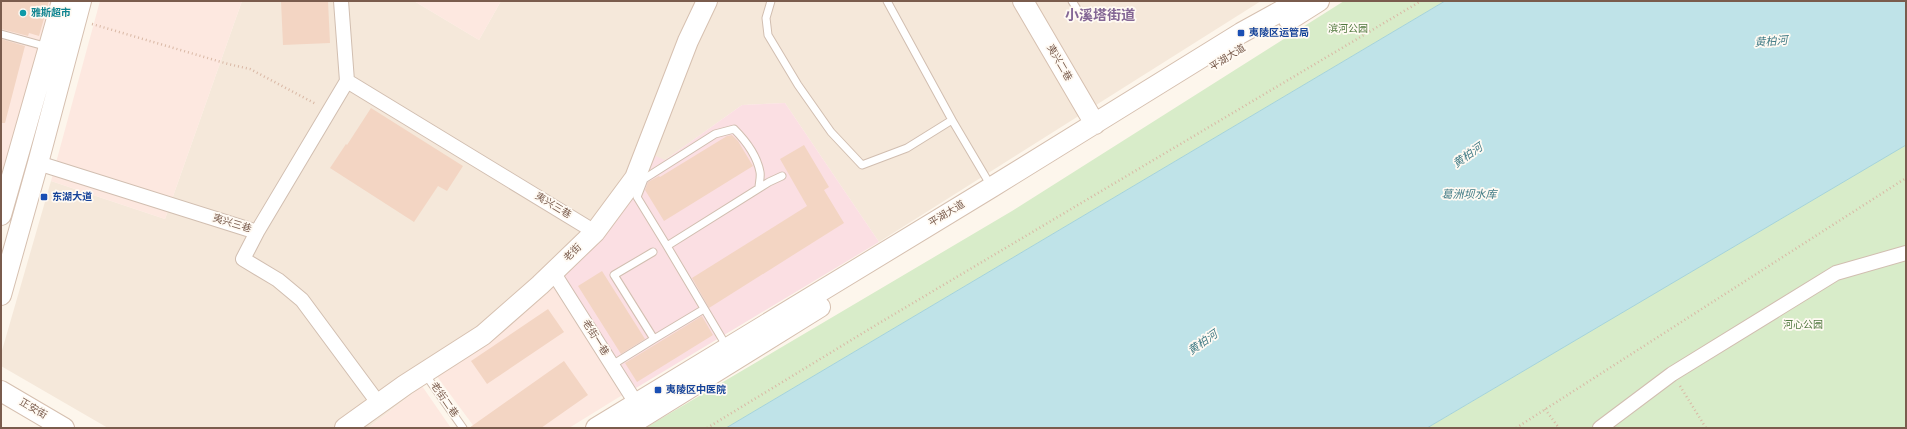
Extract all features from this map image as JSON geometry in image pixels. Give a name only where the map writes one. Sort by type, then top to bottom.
[{"type":"main road","points":[[1,215],[62,1]]},
{"type":"main road","name":"老街","points":[[345,428],[425,372],[483,334],[553,272],[595,232],[635,178],[688,42],[707,1]]},
{"type":"main road","name":"夷兴二巷","points":[[1023,1],[1095,124]]},
{"type":"main road","name":"平湖大道","points":[[625,428],[1319,1]]},
{"type":"main road","name":"平湖大道","points":[[596,428],[1294,2]]},
{"type":"main road","points":[[1,295],[38,163],[78,10]]},
{"type":"main road","name":"正安街","points":[[1,391],[64,428]]},
{"type":"street","points":[[341,1],[347,81]]},
{"type":"street","name":"夷兴三巷","points":[[38,163],[257,232],[347,81],[595,232]]},
{"type":"street","points":[[257,232],[243,259],[278,280],[302,300],[379,404]]},
{"type":"street","points":[[1600,428],[1672,374],[1836,273],[1906,253]]},
{"type":"street","name":"老街一巷","points":[[553,272],[636,404]]},
{"type":"lane","points":[[771,1],[766,18],[768,35],[798,85],[830,132],[862,165],[907,148],[952,120]]},
{"type":"lane","points":[[887,1],[952,120],[992,187]]},
{"type":"lane","points":[[1072,1],[1077,9]]},
{"type":"lane","points":[[1,34],[49,47]]},
{"type":"lane","points":[[727,347],[637,197],[644,179],[715,134],[734,129],[744,139],[756,162],[760,173],[759,188]]},
{"type":"lane","points":[[667,246],[759,188],[782,176]]},
{"type":"lane","points":[[653,252],[614,275],[654,339]]},
{"type":"lane","points":[[612,365],[704,309]]},
{"type":"lane","name":"老街二巷","points":[[425,372],[463,428]]},
{"type":"path","points":[[707,428],[876,325],[1421,1]]},
{"type":"path","points":[[78,10],[228,64],[250,69],[329,110]]},
{"type":"path","points":[[1516,428],[1906,178]]},
{"type":"path","points":[[1672,374],[1706,428]]},
{"type":"path","points":[[1545,409],[1559,428]]},
{"type":"shaded area","points":[[1,1],[51,1],[1,180]]},
{"type":"shaded area","points":[[100,1],[242,1],[165,219],[51,181]]},
{"type":"shaded area","points":[[242,1],[414,1],[479,40],[501,1],[1261,1],[879,242],[785,103],[742,105],[665,160],[436,375],[368,428],[108,428],[1,366],[1,354],[51,181],[165,219]]},
{"type":"shaded area","points":[[414,1],[501,1],[479,40]]},
{"type":"shaded area","points":[[785,103],[879,242],[636,388],[562,274],[651,154],[665,160],[742,105]]},
{"type":"shaded area","points":[[552,282],[624,394],[569,428],[475,428],[436,375]]},
{"type":"shaded area","points":[[422,386],[451,428],[368,428]]},
{"type":"green space","name":"滨河公园","points":[[1344,1],[1445,1],[726,428],[645,428],[1012,211]]},
{"type":"green space","name":"河心公园","points":[[1905,145],[1906,428],[1427,428]]},
{"type":"water","name":"葛洲坝水库","points":[[1445,1],[1906,1],[1906,145],[1427,428],[726,428]]},
{"type":"building","name":"雅斯超市","points":[[1,1],[49,1],[39,36],[29,33],[28,36],[1,29]]},
{"type":"building","points":[[281,1],[328,1],[330,43],[283,45]]},
{"type":"building","points":[[1,39],[25,46],[5,123],[1,123]]},
{"type":"building","points":[[371,108],[463,166],[447,191],[438,186],[414,222],[330,168]]},
{"type":"building","points":[[732,135],[738,141],[753,166],[664,221],[645,190],[648,182],[659,176],[660,177],[727,136]]},
{"type":"building","points":[[804,145],[829,187],[824,190],[844,223],[709,308],[692,278],[807,206],[780,159]]},
{"type":"building","points":[[602,271],[645,339],[621,354],[578,286]]},
{"type":"building","points":[[548,309],[564,332],[487,384],[471,361]]},
{"type":"building","points":[[702,316],[713,335],[637,382],[625,363]]},
{"type":"building","points":[[564,361],[588,395],[541,428],[469,428]]},
{"type":"place","name":"雅斯超市","points":[[23,13]]},
{"type":"place","name":"夷陵区运管局","points":[[1241,33]]},
{"type":"place","name":"东湖大道","points":[[44,197]]},
{"type":"place","name":"夷陵区中医院","points":[[658,390]]},
{"type":"district","name":"小溪塔街道","points":[[1100,16]]},
{"type":"water label","name":"黄柏河","points":[[1771,42]]},
{"type":"water label","name":"黄柏河","points":[[1468,156]]},
{"type":"water label","name":"黄柏河","points":[[1203,343]]}]
